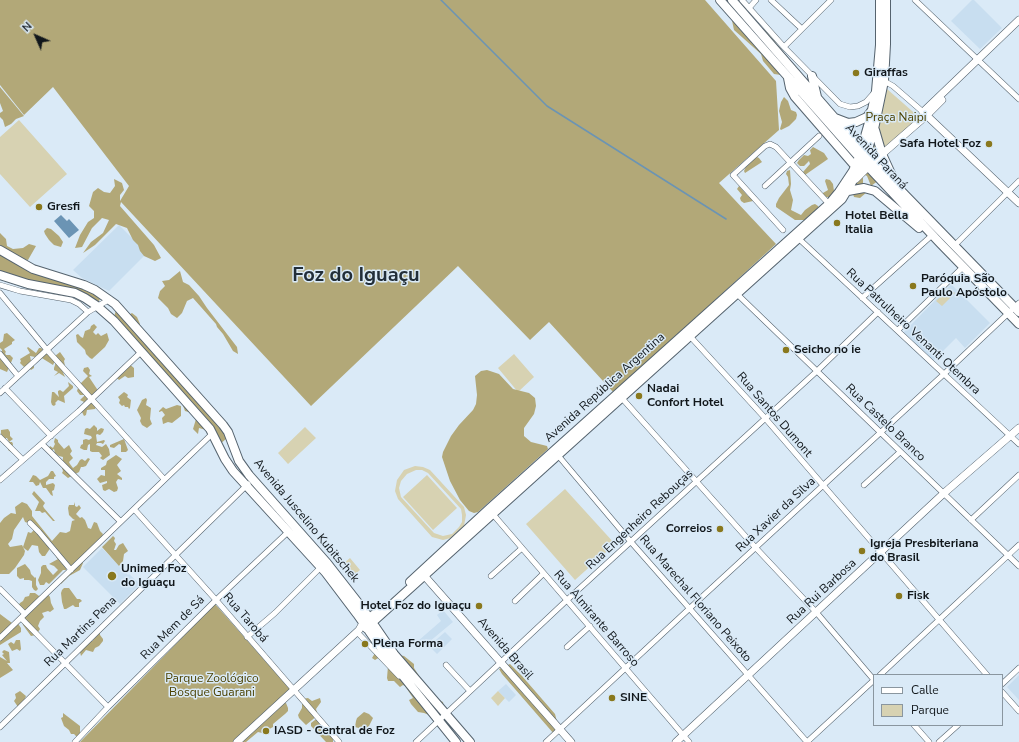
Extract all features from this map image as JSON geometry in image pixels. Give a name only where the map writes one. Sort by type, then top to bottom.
[{"type":"main road","name":"Avenida Paraná","points":[[720,0],[788,77],[865,159],[940,243],[1019,324]]},
{"type":"main road","name":"Avenida Paraná","points":[[732,0],[834,118],[865,159],[899,188],[1017,307]]},
{"type":"main road","points":[[865,159],[876,91],[880,45],[880,0]]},
{"type":"main road","points":[[865,159],[874,129],[884,81],[886,0]]},
{"type":"main road","points":[[812,76],[817,98]]},
{"type":"main road","points":[[788,77],[790,88],[795,97],[855,166]]},
{"type":"main road","points":[[834,118],[848,123],[856,122],[867,117],[872,110]]},
{"type":"main road","points":[[874,129],[889,171],[899,188]]},
{"type":"main road","name":"Avenida República Argentina","points":[[688,334],[737,294],[829,204],[839,192],[855,166],[865,159]]},
{"type":"main road","name":"Avenida República Argentina","points":[[361,629],[796,236],[834,209],[848,191],[865,159]]},
{"type":"main road","points":[[848,191],[864,188],[875,191],[930,237],[940,243]]},
{"type":"main road","name":"Avenida Juscelino Kubitschek","points":[[0,250],[33,269],[84,285],[110,299],[223,424],[228,432],[239,460],[252,479],[327,563],[372,620],[394,654],[470,742]]},
{"type":"main road","name":"Avenida Juscelino Kubitschek","points":[[0,275],[28,284],[75,293],[97,306],[114,321],[212,432],[225,459],[245,486],[320,568],[358,614],[361,629],[456,742]]},
{"type":"main road","points":[[178,393],[189,386]]},
{"type":"street","points":[[742,0],[784,47],[840,104],[850,107],[858,106],[866,102],[876,91]]},
{"type":"street","points":[[749,8],[756,0]]},
{"type":"street","points":[[771,0],[802,29]]},
{"type":"street","points":[[784,47],[831,0]]},
{"type":"street","points":[[916,0],[1019,100]]},
{"type":"street","name":"Avenida República Argentina","points":[[865,159],[882,154],[925,114],[1019,20]]},
{"type":"street","name":"Avenida República Argentina","points":[[979,61],[1019,26]]},
{"type":"street","points":[[884,81],[893,86],[925,114],[1019,203]]},
{"type":"street","points":[[765,186],[819,136]]},
{"type":"street","points":[[782,230],[733,175],[765,146],[770,144],[776,147],[829,204]]},
{"type":"street","points":[[955,244],[1019,181]]},
{"type":"street","name":"Rua Patrulheiro Venanti Otembra","points":[[796,236],[1019,444]]},
{"type":"street","points":[[862,298],[930,237]]},
{"type":"street","points":[[898,330],[963,267]]},
{"type":"street","points":[[1,286],[71,300],[88,312]]},
{"type":"street","points":[[0,293],[47,350],[164,479]]},
{"type":"street","name":"Rua Castelo Branco","points":[[737,294],[1019,566]]},
{"type":"street","points":[[0,393],[88,312],[110,299]]},
{"type":"street","name":"Rua Xavier da Silva","points":[[546,742],[755,547],[1017,307]]},
{"type":"street","name":"Rua Engenheiro Rebouças","points":[[416,742],[567,600],[817,371],[878,312]]},
{"type":"street","name":"Rua Santos Dumont","points":[[688,334],[765,418],[822,486],[986,674]]},
{"type":"street","points":[[0,480],[92,399],[141,352]]},
{"type":"street","points":[[0,354],[18,376]]},
{"type":"street","points":[[5,388],[51,436]]},
{"type":"street","points":[[620,396],[755,547],[816,612],[873,679]]},
{"type":"street","name":"Rua Rui Barbosa","points":[[676,742],[943,494],[1019,428]]},
{"type":"street","points":[[0,638],[212,432]]},
{"type":"street","points":[[0,436],[22,460]]},
{"type":"street","points":[[42,444],[120,521]]},
{"type":"street","points":[[864,485],[900,452]]},
{"type":"street","name":"Rua Marechal Floriano Peixoto","points":[[556,453],[631,542],[807,742]]},
{"type":"street","points":[[971,520],[1019,475]]},
{"type":"street","name":"Rua Martins Pena","points":[[0,727],[64,662],[252,479]]},
{"type":"street","name":"Rua Tarobá","points":[[134,509],[216,600],[339,742]]},
{"type":"street","name":"Rua Almirante Barroso","points":[[491,512],[689,742]]},
{"type":"street","points":[[30,523],[71,570]]},
{"type":"street","name":"Rua Mem de Sá","points":[[75,742],[108,707],[216,600],[288,532]]},
{"type":"street","points":[[881,674],[1007,555],[1019,546]]},
{"type":"street","points":[[491,576],[522,548]]},
{"type":"street","points":[[247,637],[320,568]]},
{"type":"street","name":"Avenida Brasil","points":[[423,574],[571,742]]},
{"type":"street","points":[[515,601],[543,574]]},
{"type":"street","points":[[0,589],[64,662],[108,707]]},
{"type":"street","points":[[567,647],[590,626]]},
{"type":"street","name":"Avenida República Argentina","points":[[237,742],[293,689],[361,629]]},
{"type":"street","points":[[446,665],[470,692]]},
{"type":"street","points":[[1003,683],[1019,668]]},
{"type":"street","points":[[807,742],[873,681]]},
{"type":"street","points":[[1003,693],[1019,711]]},
{"type":"street","points":[[915,726],[929,742]]},
{"type":"street","points":[[939,742],[957,726]]},
{"type":"shaded area","points":[[972,0],[974,0],[1002,28],[980,49],[951,21]]},
{"type":"shaded area","points":[[119,225],[147,253],[109,291],[82,278],[73,270]]},
{"type":"shaded area","points":[[951,284],[990,323],[965,348],[956,338],[933,361],[903,333]]},
{"type":"shaded area","name":"Unimed Foz do Iguaçu","points":[[102,548],[128,575],[129,574],[140,584],[120,604],[83,567]]},
{"type":"shaded area","points":[[443,610],[453,622],[423,647],[418,641],[441,621],[437,615]]},
{"type":"shaded area","points":[[445,632],[452,639],[437,654],[429,646]]},
{"type":"shaded area","points":[[1019,675],[1019,700],[1007,687]]},
{"type":"shaded area","points":[[506,684],[516,695],[509,702],[498,691]]},
{"type":"green space","points":[[0,0],[705,0],[776,81],[779,130],[719,183],[776,244],[614,393],[549,322],[530,340],[458,266],[311,406],[121,202],[120,206],[154,245],[161,258],[155,261],[144,256],[127,228],[116,224],[95,245],[83,253],[91,242],[103,233],[109,220],[102,218],[92,228],[82,247],[75,248],[80,235],[88,222],[94,218],[94,211],[89,206],[93,192],[98,188],[104,192],[110,193],[115,186],[114,179],[122,183],[124,190],[120,195],[120,201],[129,186],[53,87],[24,115],[0,85]]},
{"type":"green space","points":[[735,1],[742,3],[754,21],[765,30],[802,74],[808,87],[804,92],[785,81],[781,75],[774,74],[763,61],[761,54],[734,30],[731,16],[738,16],[735,8]]},
{"type":"green space","points":[[0,87],[24,116],[16,119],[5,127],[3,120],[0,117],[0,113],[3,111],[0,103]]},
{"type":"green space","name":"Praça Naipi","points":[[887,89],[920,118],[875,158],[870,154]]},
{"type":"green space","points":[[784,97],[788,101],[791,110],[796,112],[797,115],[796,119],[789,126],[781,130],[782,122],[779,111]]},
{"type":"green space","points":[[19,120],[67,174],[30,207],[0,174],[0,137]]},
{"type":"green space","points":[[813,147],[824,153],[828,159],[805,175],[803,172],[810,164],[809,161],[804,166],[800,166],[797,163],[804,155],[808,156],[811,154],[810,150]]},
{"type":"green space","points":[[757,157],[762,162],[745,173],[744,171],[747,164]]},
{"type":"green space","points":[[790,170],[790,190],[793,200],[791,210],[801,215],[805,210],[815,204],[820,210],[805,220],[795,220],[776,207],[779,198],[789,185],[786,174],[787,171]]},
{"type":"green space","points":[[869,171],[879,180],[871,186],[867,176],[863,176],[863,185],[867,192],[860,198],[854,197],[854,183],[864,173]]},
{"type":"green space","points":[[826,179],[830,180],[833,184],[834,191],[836,192],[830,197],[824,197],[823,195],[823,193],[828,190],[825,181]]},
{"type":"green space","points":[[739,186],[753,201],[744,203],[741,201],[740,198],[742,195],[737,189]]},
{"type":"green space","points":[[47,228],[51,229],[59,236],[63,242],[61,247],[54,245],[49,240],[44,231]]},
{"type":"green space","points":[[0,233],[6,239],[7,246],[13,249],[23,248],[29,244],[36,246],[28,260],[14,258],[73,283],[101,297],[99,301],[96,302],[53,293],[45,283],[34,281],[28,282],[0,272]]},
{"type":"green space","points":[[180,271],[183,282],[189,285],[199,296],[237,347],[238,354],[233,351],[216,324],[193,298],[187,301],[182,313],[177,318],[171,314],[168,308],[158,298],[160,291],[165,286],[162,281],[169,280]]},
{"type":"green space","points":[[949,288],[955,293],[942,306],[936,301]]},
{"type":"green space","points":[[116,310],[127,316],[132,313],[137,317],[140,324],[137,329],[229,431],[226,439],[220,444],[210,431],[199,428],[198,434],[193,429],[196,419],[192,413],[185,411],[182,403],[114,317]]},
{"type":"green space","points":[[94,324],[97,327],[93,332],[96,335],[98,333],[101,336],[107,333],[109,340],[105,347],[92,359],[77,342],[76,335],[78,334],[83,338],[85,331],[90,329]]},
{"type":"green space","points":[[7,333],[15,340],[4,349],[6,355],[10,355],[13,358],[7,372],[0,369],[0,353],[2,353],[2,350],[0,348],[0,343],[3,341],[4,334]]},
{"type":"green space","points":[[28,347],[36,353],[39,348],[41,348],[55,361],[53,365],[37,355],[35,357],[30,356],[30,362],[34,363],[34,368],[31,370],[28,365],[24,367],[20,363],[20,359],[30,353],[27,348]]},
{"type":"green space","points":[[60,352],[65,359],[65,366],[62,370],[65,377],[59,373],[54,376],[58,372],[54,370],[56,362],[55,356]]},
{"type":"green space","points":[[514,354],[534,377],[518,392],[498,368]]},
{"type":"green space","points":[[128,363],[134,368],[134,377],[128,378],[125,376],[119,380],[117,378]]},
{"type":"green space","points":[[88,367],[90,370],[89,374],[92,376],[89,377],[98,393],[90,401],[96,407],[95,409],[87,410],[86,415],[84,416],[80,408],[84,402],[80,400],[85,395],[80,395],[77,391],[79,385],[88,376],[83,371],[84,368]]},
{"type":"green space","points":[[487,370],[499,374],[513,389],[529,393],[535,398],[536,406],[534,414],[524,428],[524,436],[531,442],[547,446],[548,449],[478,512],[474,513],[469,511],[460,500],[450,481],[442,457],[451,436],[473,410],[476,404],[477,395],[475,376],[481,371]]},
{"type":"green space","points":[[68,382],[73,386],[73,388],[64,396],[65,403],[58,400],[54,406],[52,405],[52,392],[59,397],[58,391],[60,390],[63,392],[69,386]]},
{"type":"green space","points":[[124,392],[131,400],[129,409],[128,407],[125,407],[124,405],[122,406],[119,403],[120,400],[118,397]]},
{"type":"green space","points":[[146,398],[146,405],[151,408],[150,419],[152,424],[147,428],[142,425],[140,421],[141,418],[137,410],[142,400]]},
{"type":"green space","points":[[177,405],[181,406],[181,416],[172,423],[168,422],[163,424],[162,418],[165,415],[162,411],[159,411],[163,407],[166,409]]},
{"type":"green space","points":[[94,425],[97,428],[97,431],[101,428],[104,429],[100,435],[96,435],[97,442],[105,441],[103,444],[97,443],[96,445],[102,447],[106,444],[109,449],[110,455],[103,460],[100,458],[102,456],[99,452],[90,451],[90,444],[88,445],[87,450],[80,448],[83,444],[83,440],[89,440],[92,438],[91,436],[84,434],[85,429],[90,429]]},
{"type":"green space","points":[[305,427],[316,438],[288,464],[278,453]]},
{"type":"green space","points":[[8,429],[10,436],[13,439],[9,442],[6,438],[3,443],[0,441],[2,435],[1,430]]},
{"type":"green space","points":[[55,438],[64,449],[69,445],[72,451],[70,454],[73,458],[69,462],[73,468],[80,460],[82,459],[85,461],[88,458],[90,459],[86,466],[81,467],[79,472],[68,478],[62,473],[63,457],[55,453],[54,449],[51,451],[48,449],[50,446],[53,448]]},
{"type":"green space","points":[[124,439],[128,450],[126,452],[121,452],[121,445],[119,444],[114,448],[110,447],[110,445]]},
{"type":"green space","points":[[6,442],[12,442],[11,452],[8,450],[9,447]]},
{"type":"green space","points":[[116,455],[122,459],[117,465],[121,471],[117,474],[122,478],[122,480],[118,479],[116,482],[118,488],[117,491],[114,492],[109,489],[105,491],[103,490],[102,485],[107,483],[107,481],[100,483],[97,479],[101,475],[105,476],[105,470],[101,470],[101,468],[106,465],[107,461]]},
{"type":"green space","points":[[415,466],[430,470],[464,507],[466,515],[464,526],[454,537],[443,540],[432,537],[398,499],[395,491],[397,480],[404,470]],"holes":[[[416,470],[422,470],[428,473],[461,509],[462,522],[452,534],[443,536],[434,533],[401,497],[399,488],[401,481],[407,474]]]},
{"type":"green space","points":[[51,471],[53,471],[56,476],[54,479],[49,479],[46,482],[46,485],[53,483],[55,485],[54,490],[52,491],[53,496],[46,488],[43,488],[40,482],[39,485],[36,486],[33,482],[29,482],[33,475],[40,480],[48,476]]},
{"type":"green space","points":[[427,475],[457,508],[433,530],[403,497]]},
{"type":"green space","points":[[565,489],[615,544],[575,580],[526,524]]},
{"type":"green space","points":[[34,491],[45,503],[43,506],[44,508],[55,521],[53,521],[45,512],[42,513],[40,511],[35,511],[39,502],[32,494]]},
{"type":"green space","points":[[22,502],[27,504],[32,511],[32,516],[52,541],[60,532],[66,533],[70,531],[72,521],[75,520],[69,515],[68,508],[69,505],[74,505],[75,502],[75,506],[77,507],[79,505],[81,508],[76,514],[85,520],[88,528],[91,529],[94,522],[97,523],[103,534],[101,539],[83,559],[80,570],[69,576],[61,584],[60,579],[71,568],[66,568],[66,570],[63,570],[49,584],[46,582],[44,585],[40,585],[38,580],[41,573],[41,567],[43,565],[46,565],[53,575],[58,570],[49,564],[58,559],[56,557],[57,552],[51,547],[45,556],[42,556],[39,552],[38,546],[32,545],[28,551],[23,547],[25,551],[24,555],[15,568],[9,574],[0,574],[0,523],[11,513],[16,514],[15,507]],"holes":[[[23,517],[25,522],[35,529],[31,533],[28,532],[23,547],[22,545],[10,547],[8,544],[12,539],[14,530]]]},
{"type":"green space","points":[[113,536],[116,544],[114,550],[116,550],[119,545],[123,543],[128,551],[124,554],[123,561],[119,566],[102,547]]},
{"type":"green space","points":[[350,558],[360,570],[353,576],[343,564]]},
{"type":"green space","points":[[25,564],[30,570],[31,574],[35,578],[36,577],[36,585],[38,589],[36,591],[32,587],[32,581],[24,580],[24,578],[20,579],[17,576],[17,568]]},
{"type":"green space","points":[[64,588],[69,588],[77,599],[82,601],[79,603],[79,607],[75,607],[73,605],[64,609],[61,593]]},
{"type":"green space","points":[[30,593],[35,593],[39,596],[47,593],[54,609],[50,612],[48,611],[42,613],[44,617],[38,626],[40,629],[36,635],[31,636],[23,625],[22,622],[25,617],[18,606],[25,597],[29,596]]},
{"type":"green space","name":"Parque Zoológico Bosque Guarani","points":[[215,604],[290,689],[280,702],[286,703],[288,711],[273,724],[273,727],[262,733],[258,732],[246,742],[80,742]]},
{"type":"green space","points":[[0,614],[12,623],[17,622],[21,628],[21,632],[0,645]]},
{"type":"green space","points":[[100,632],[103,641],[95,648],[93,652],[86,650],[81,656],[80,652],[91,641],[93,641]]},
{"type":"green space","points":[[16,640],[20,640],[21,649],[20,651],[17,649],[12,651],[8,644],[11,642],[14,644]]},
{"type":"green space","points":[[374,644],[398,655],[404,656],[414,664],[414,668],[427,688],[430,690],[433,698],[443,702],[446,721],[444,723],[436,724],[429,715],[418,712],[409,700],[413,698],[405,686],[403,685],[400,687],[394,681],[388,681],[388,666],[380,657],[375,660],[372,658],[375,653]]},
{"type":"green space","points":[[4,650],[9,652],[10,663],[7,663],[13,670],[0,678],[0,657],[7,661],[2,655],[4,654],[2,652]]},
{"type":"green space","points":[[510,664],[555,714],[559,729],[554,734],[502,674],[499,669]]},
{"type":"green space","points":[[20,691],[26,696],[22,705],[18,707],[14,701],[16,698],[15,694]]},
{"type":"green space","points":[[498,691],[505,698],[498,706],[491,698]]},
{"type":"green space","points":[[308,698],[312,701],[320,698],[321,702],[316,709],[318,715],[306,725],[298,715],[302,708],[302,699]]},
{"type":"green space","points":[[364,712],[373,718],[369,726],[365,729],[355,727],[357,718]]},
{"type":"green space","points":[[63,713],[80,726],[80,734],[77,737],[74,734],[71,734],[64,726],[61,718],[63,717]]},
{"type":"green space","points":[[318,720],[326,728],[325,735],[330,734],[333,742],[326,742],[311,726],[311,723]]},
{"type":"water","points":[[61,215],[67,221],[69,219],[79,230],[69,238],[54,221]]},
{"type":"waterway","points":[[441,0],[547,106],[726,219]]},
{"type":"place","name":"Giraffas","points":[[856,73]]},
{"type":"place","name":"Safa Hotel Foz","points":[[989,144]]},
{"type":"place","name":"Gresfi","points":[[39,207]]},
{"type":"place","name":"Hotel Bella Italia","points":[[837,223]]},
{"type":"place","name":"Paróquia São Paulo Apóstolo","points":[[913,286]]},
{"type":"place","name":"Seicho no ie","points":[[786,350]]},
{"type":"place","name":"Nadai Confort Hotel","points":[[639,396]]},
{"type":"place","name":"Correios","points":[[720,529]]},
{"type":"place","name":"Igreja Presbiteriana do Brasil","points":[[862,551]]},
{"type":"place","name":"Unimed Foz do Iguaçu","points":[[112,576]]},
{"type":"place","name":"Fisk","points":[[899,596]]},
{"type":"place","name":"Hotel Foz do Iguaçu","points":[[479,606]]},
{"type":"place","name":"Plena Forma","points":[[365,644]]},
{"type":"place","name":"SINE","points":[[612,698]]},
{"type":"place","name":"IASD - Central de Foz","points":[[266,731]]},
{"type":"district","name":"Foz do Iguaçu","points":[[356,276]]}]
